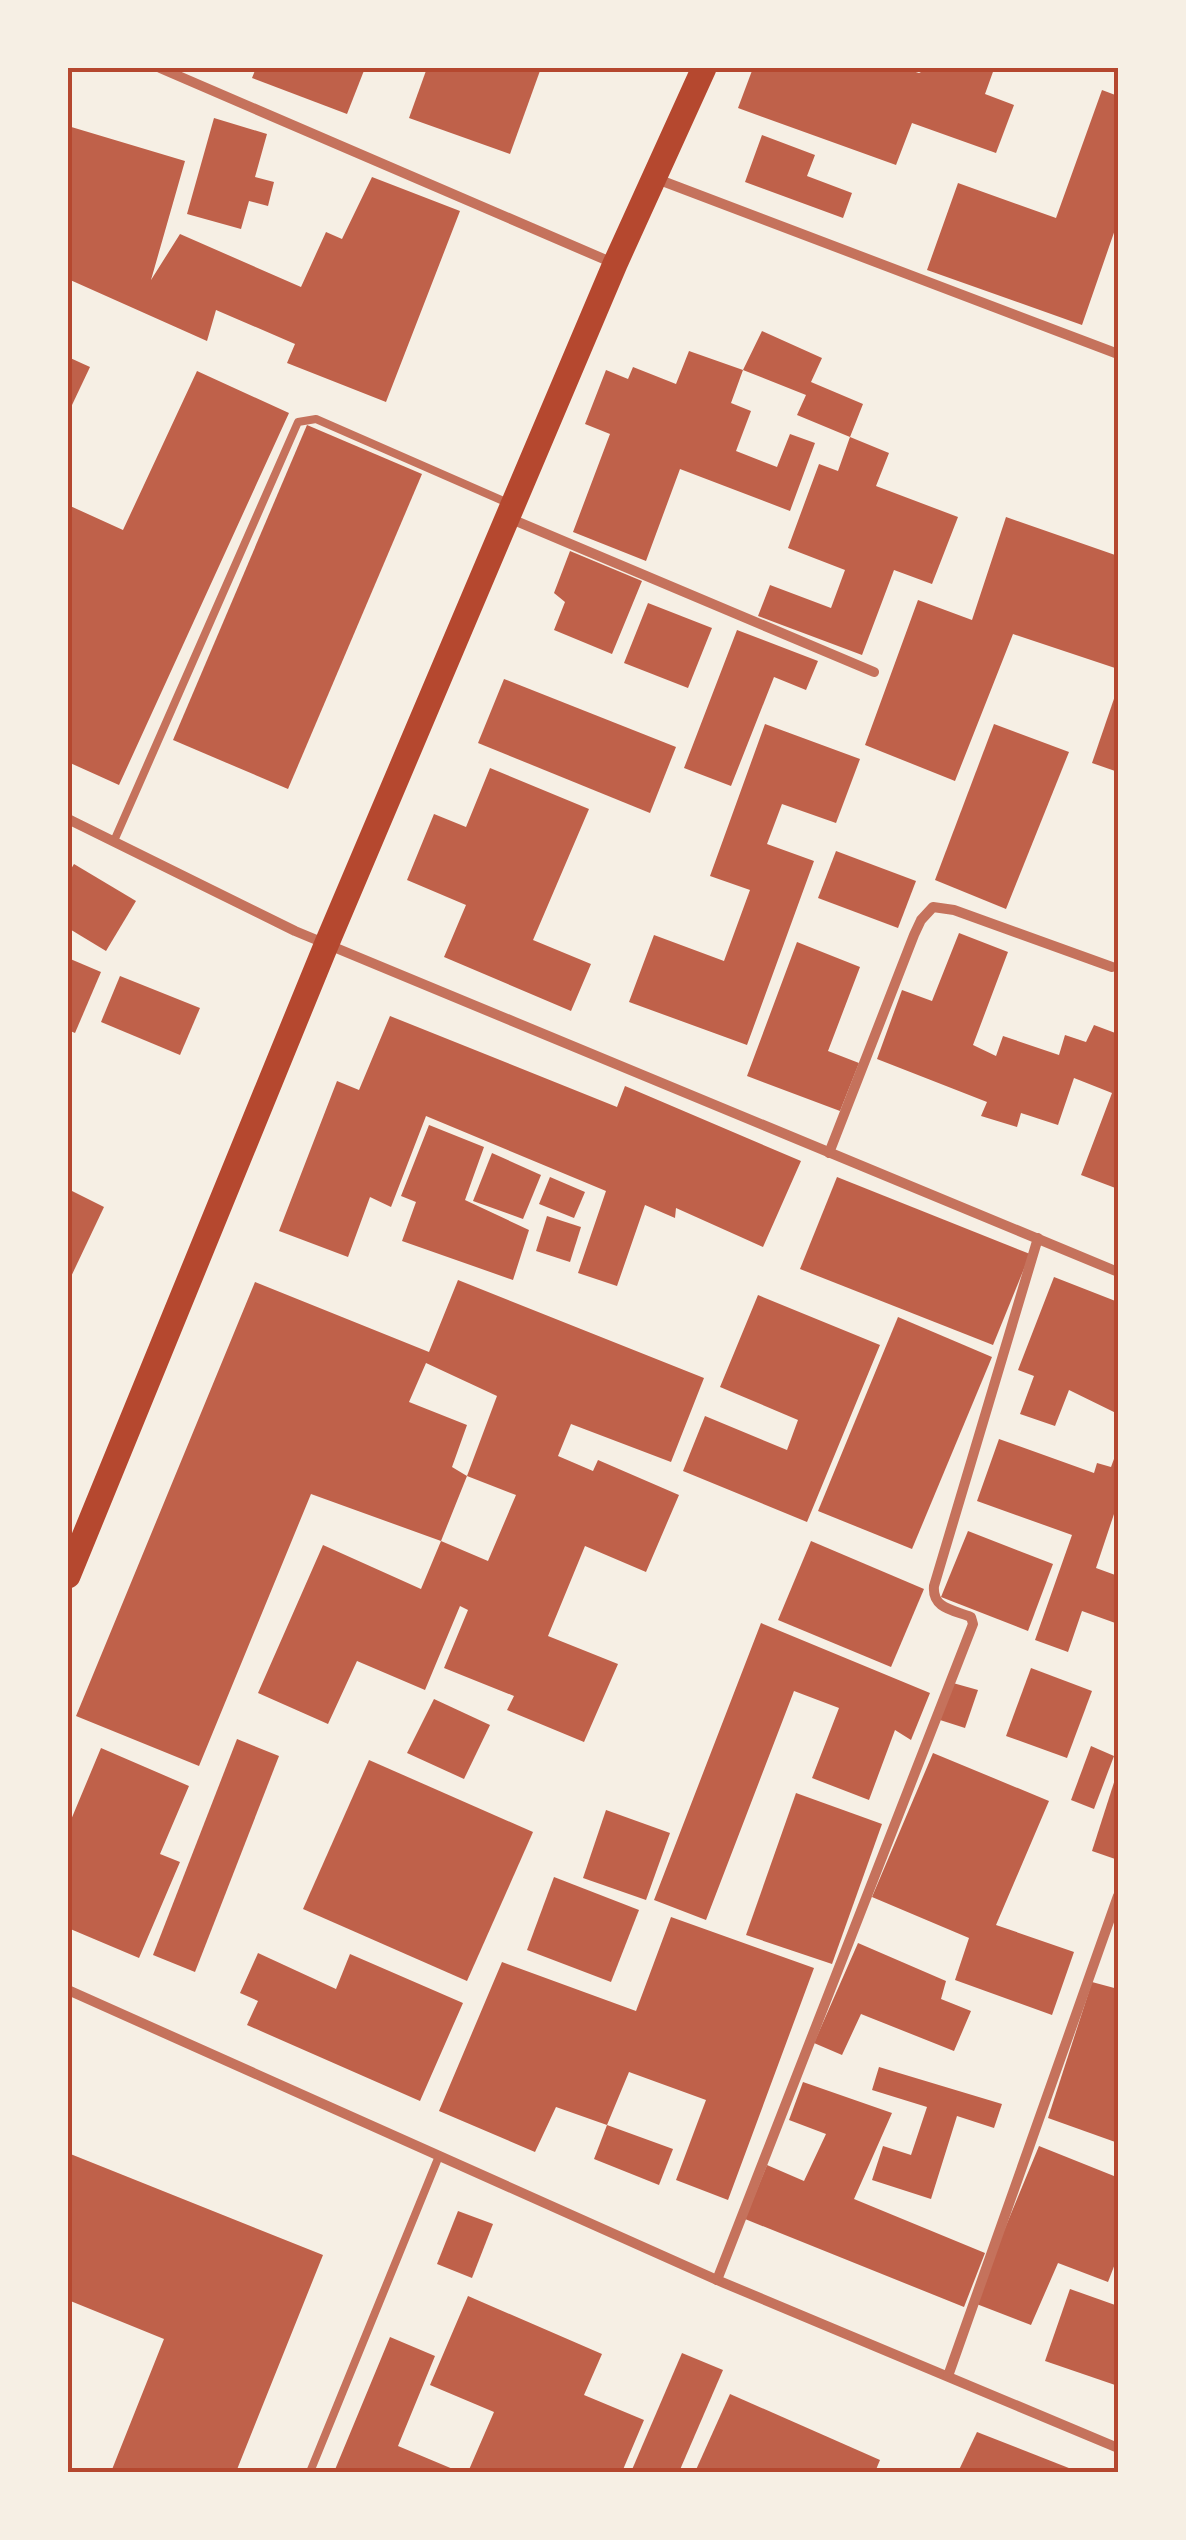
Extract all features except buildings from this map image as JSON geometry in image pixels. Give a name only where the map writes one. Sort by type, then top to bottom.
[{"type":"main road","points":[[68,1576],[327,943],[615,264],[704,68]]},
{"type":"street","points":[[160,68],[615,264]]},
{"type":"street","points":[[653,177],[1118,354]]},
{"type":"street","points":[[510,511],[874,672]]},
{"type":"street","points":[[68,819],[295,931],[1118,1272]]},
{"type":"street","points":[[829,1154],[914,934],[933,907],[942,906],[1112,967]]},
{"type":"street","points":[[717,2280],[973,1624],[970,1617],[937,1602],[934,1586],[1038,1238]]},
{"type":"street","points":[[948,2376],[1118,1896]]},
{"type":"street","points":[[68,1990],[717,2280],[1118,2448]]},
{"type":"lane","points":[[114,841],[298,422],[316,419],[510,511]]},
{"type":"lane","points":[[310,2472],[439,2156]]}]
